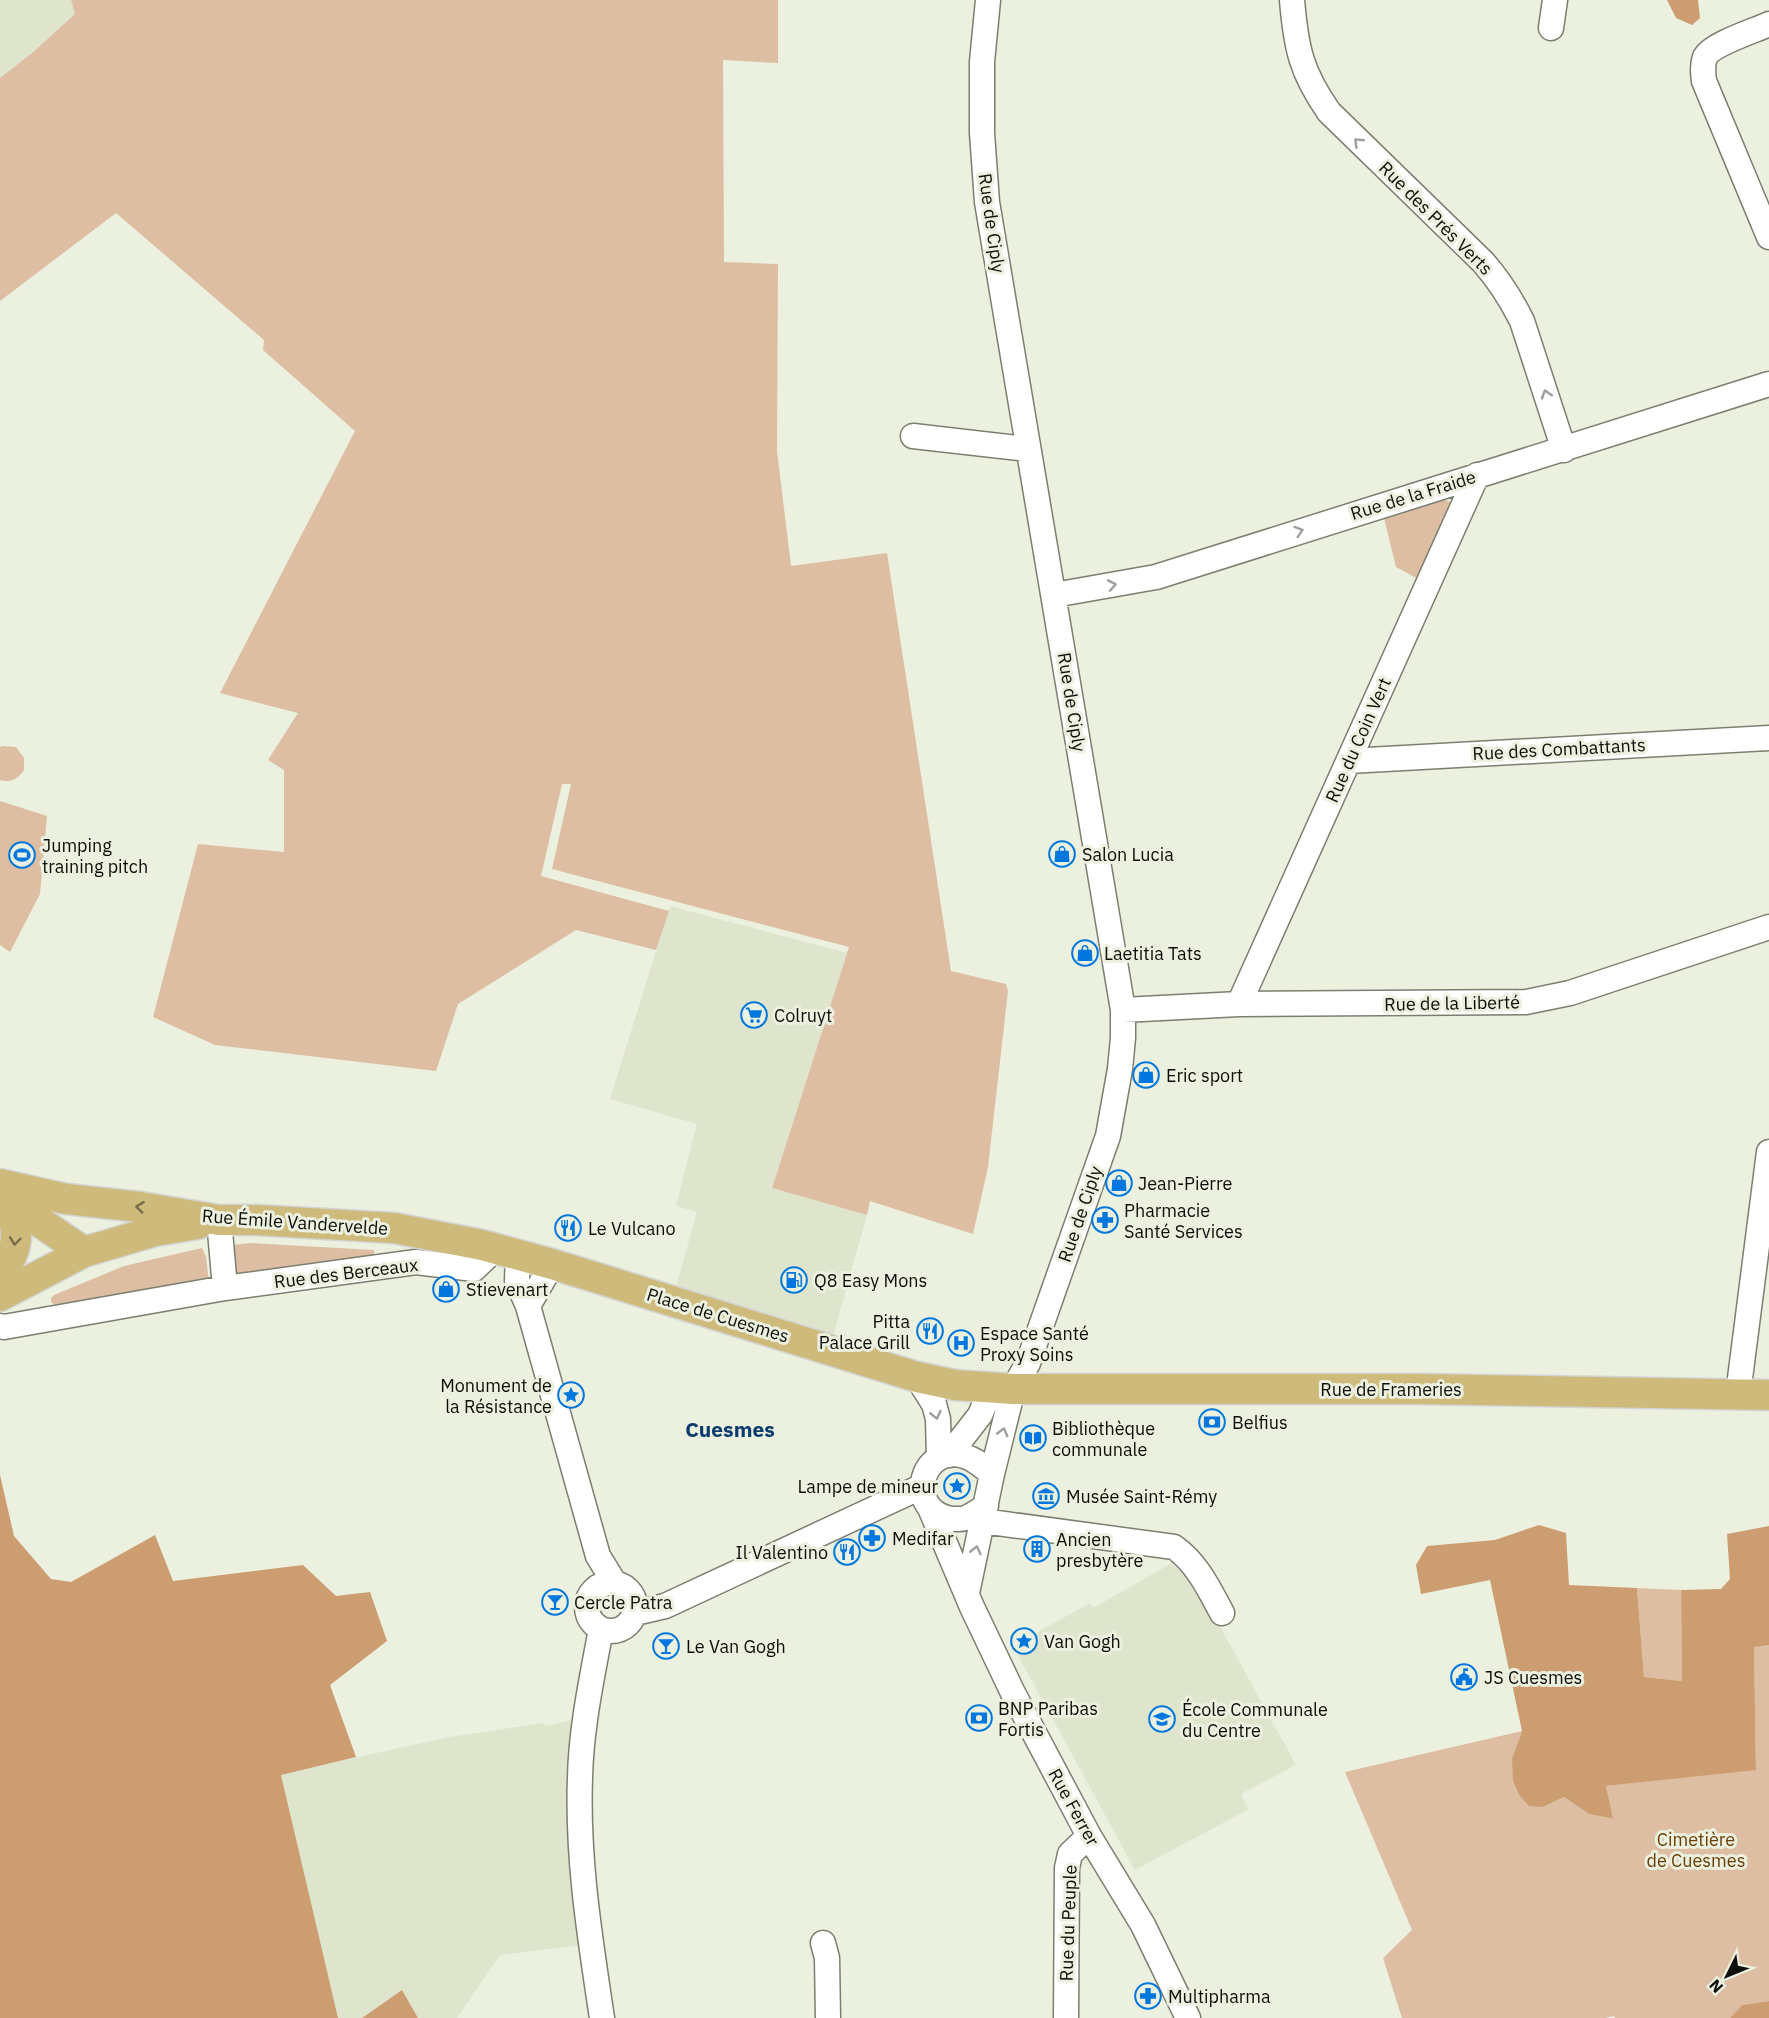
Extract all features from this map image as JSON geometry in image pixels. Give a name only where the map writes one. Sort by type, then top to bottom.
[{"type":"main road","name":"Rue Émile Vandervelde","points":[[3,1194],[66,1199],[174,1212],[219,1220],[266,1220],[394,1228],[507,1251]]},
{"type":"main road","points":[[3,1194],[84,1252]]},
{"type":"main road","points":[[0,1277],[15,1250],[17,1227],[3,1194]]},
{"type":"main road","points":[[66,1199],[84,1228],[84,1252]]},
{"type":"main road","points":[[0,1296],[84,1252],[155,1231],[219,1220]]},
{"type":"main road","name":"Place de Cuesmes","points":[[507,1251],[917,1377],[955,1385],[1002,1389]]},
{"type":"main road","name":"Rue de Frameries","points":[[1002,1389],[1416,1389],[1769,1395]]},
{"type":"street","name":"Rue de Ciply","points":[[988,0],[982,62],[982,133],[987,202],[1123,1010],[1120,1069],[1108,1136],[1028,1364],[1002,1389]]},
{"type":"street","name":"Rue des Prés Verts","points":[[1292,0],[1298,53],[1315,92],[1329,112],[1483,262],[1501,283],[1522,321],[1564,450]]},
{"type":"street","points":[[1551,28],[1555,0]]},
{"type":"street","points":[[1769,24],[1720,45],[1706,55],[1702,68],[1704,81],[1769,237]]},
{"type":"street","name":"Rue de la Fraide","points":[[1054,595],[1156,577],[1769,384]]},
{"type":"street","points":[[913,436],[1028,449]]},
{"type":"street","name":"Rue du Coin Vert","points":[[1239,1004],[1477,475]]},
{"type":"street","name":"Rue des Combattants","points":[[1349,761],[1769,738]]},
{"type":"street","name":"Rue de la Liberté","points":[[1123,1010],[1239,1004],[1526,1002],[1570,993],[1769,927]]},
{"type":"street","points":[[1738,1394],[1769,1152]]},
{"type":"street","points":[[219,1220],[225,1288]]},
{"type":"street","points":[[507,1251],[528,1306],[598,1556],[604,1585]]},
{"type":"street","name":"Rue des Berceaux","points":[[0,1326],[225,1288],[416,1262],[474,1269],[507,1251]]},
{"type":"street","points":[[528,1306],[552,1263]]},
{"type":"street","points":[[917,1377],[934,1404],[944,1456]]},
{"type":"street","points":[[1002,1389],[944,1456],[930,1465],[925,1473],[926,1497],[938,1515],[954,1520],[985,1514],[1174,1547],[1195,1566],[1222,1613]]},
{"type":"street","points":[[967,1593],[992,1474],[1002,1389]]},
{"type":"street","points":[[944,1456],[962,1455],[973,1459],[992,1474]]},
{"type":"street","points":[[635,1613],[665,1606],[926,1497]]},
{"type":"street","name":"Rue Ferrer","points":[[926,1497],[1013,1693],[1089,1836],[1143,1925],[1188,2018]]},
{"type":"street","points":[[604,1585],[629,1590],[634,1598],[635,1613],[628,1625],[621,1629],[616,1631],[601,1629],[590,1618],[587,1604],[590,1595],[604,1585]]},
{"type":"street","points":[[601,1629],[587,1711],[580,1776],[580,1830],[582,1879],[602,2018]]},
{"type":"street","name":"Rue du Peuple","points":[[1066,2018],[1066,1868],[1070,1854],[1089,1836]]},
{"type":"street","points":[[823,1943],[827,1959],[828,2018]]},
{"type":"shaded area","points":[[0,0],[71,0],[75,14],[0,78]]},
{"type":"shaded area","points":[[1667,0],[1698,0],[1700,18],[1692,25],[1676,18]]},
{"type":"shaded area","points":[[670,906],[847,953],[772,1187],[867,1215],[829,1350],[672,1301],[697,1212],[676,1206],[697,1124],[610,1099]]},
{"type":"shaded area","points":[[0,1475],[14,1536],[51,1579],[71,1582],[155,1535],[173,1581],[303,1565],[336,1596],[370,1592],[387,1641],[330,1685],[356,1757],[281,1775],[338,2018],[0,2018]]},
{"type":"shaded area","points":[[1539,1525],[1566,1533],[1569,1585],[1637,1588],[1644,1677],[1682,1681],[1681,1590],[1721,1589],[1730,1579],[1727,1534],[1769,1526],[1769,1645],[1754,1647],[1756,1770],[1606,1786],[1613,1819],[1589,1814],[1564,1797],[1543,1807],[1529,1806],[1519,1795],[1513,1780],[1512,1759],[1522,1731],[1490,1580],[1421,1594],[1416,1565],[1427,1546],[1495,1540]]},
{"type":"shaded area","name":"École Communale du Centre","points":[[1170,1564],[1194,1579],[1296,1765],[1241,1794],[1249,1809],[1135,1870],[1013,1646],[1090,1603],[1093,1608]]},
{"type":"shaded area","points":[[587,1717],[591,1944],[500,1955],[457,2018],[418,2018],[402,1990],[362,2018],[338,2018],[280,1774],[450,1737],[544,1723],[545,1726]]},
{"type":"shaded area","points":[[402,1990],[418,2018],[362,2018]]},
{"type":"shaded area","points":[[1769,2001],[1769,2018],[1730,2018],[1742,2005]]},
{"type":"green space","points":[[71,0],[778,0],[778,63],[723,60],[724,262],[778,264],[777,451],[791,566],[887,553],[951,971],[1006,984],[1008,991],[988,1167],[973,1234],[870,1201],[867,1215],[772,1188],[849,947],[552,869],[571,784],[562,784],[541,876],[669,911],[656,950],[576,930],[458,1004],[436,1071],[215,1045],[153,1017],[198,844],[284,852],[284,770],[268,760],[298,713],[220,693],[355,431],[263,350],[264,340],[116,213],[0,301],[0,78],[75,14]]},
{"type":"green space","points":[[1443,499],[1450,502],[1454,508],[1420,580],[1396,567],[1384,518]]},
{"type":"green space","points":[[0,747],[16,747],[24,758],[24,770],[11,781],[0,780]]},
{"type":"green space","name":"Jumping training pitch","points":[[0,801],[47,816],[40,894],[10,952],[0,945]]},
{"type":"green space","points":[[251,1243],[374,1250],[374,1259],[233,1280],[233,1245]]},
{"type":"green space","points":[[202,1248],[206,1257],[209,1282],[57,1306],[51,1302],[54,1295],[124,1266]]},
{"type":"green space","points":[[1637,1588],[1681,1590],[1682,1681],[1644,1677]]},
{"type":"green space","name":"Cimetière de Cuesmes","points":[[1769,1645],[1769,2001],[1742,2005],[1730,2018],[1615,2018],[1614,2016],[1605,2018],[1402,2018],[1383,1958],[1412,1930],[1345,1772],[1522,1731],[1513,1763],[1519,1795],[1543,1807],[1564,1797],[1589,1814],[1612,1819],[1606,1786],[1756,1769],[1754,1646]]},
{"type":"place","name":"Salon Lucia","points":[[1062,854]]},
{"type":"place","name":"Jumping training pitch","points":[[22,855]]},
{"type":"place","name":"Laetitia Tats","points":[[1085,953]]},
{"type":"place","name":"Colruyt","points":[[754,1015]]},
{"type":"place","name":"Eric sport","points":[[1146,1075]]},
{"type":"place","name":"Jean-Pierre","points":[[1119,1183]]},
{"type":"place","name":"Pharmacie Santé Services","points":[[1105,1220]]},
{"type":"place","name":"Le Vulcano","points":[[568,1228]]},
{"type":"place","name":"Q8 Easy Mons","points":[[794,1280]]},
{"type":"place","name":"Stievenart","points":[[446,1289]]},
{"type":"place","name":"Pitta Palace Grill","points":[[930,1331]]},
{"type":"place","name":"Espace Santé Proxy Soins","points":[[961,1343]]},
{"type":"place","name":"Monument de la Résistance","points":[[571,1395]]},
{"type":"place","name":"Belfius","points":[[1212,1422]]},
{"type":"place","name":"Bibliothèque communale","points":[[1033,1438]]},
{"type":"place","name":"Lampe de mineur","points":[[957,1486]]},
{"type":"place","name":"Musée Saint-Rémy","points":[[1046,1496]]},
{"type":"place","name":"Medifar","points":[[872,1538]]},
{"type":"place","name":"Ancien presbytère","points":[[1037,1549]]},
{"type":"place","name":"Il Valentino","points":[[847,1552]]},
{"type":"place","name":"Cercle Patra","points":[[555,1602]]},
{"type":"place","name":"Van Gogh","points":[[1024,1641]]},
{"type":"place","name":"Le Van Gogh","points":[[666,1646]]},
{"type":"place","name":"JS Cuesmes","points":[[1464,1677]]},
{"type":"place","name":"BNP Paribas Fortis","points":[[979,1718]]},
{"type":"place","name":"École Communale du Centre","points":[[1162,1719]]},
{"type":"place","name":"Multipharma","points":[[1148,1996]]},
{"type":"district","name":"Cuesmes","points":[[730,1429]]}]
